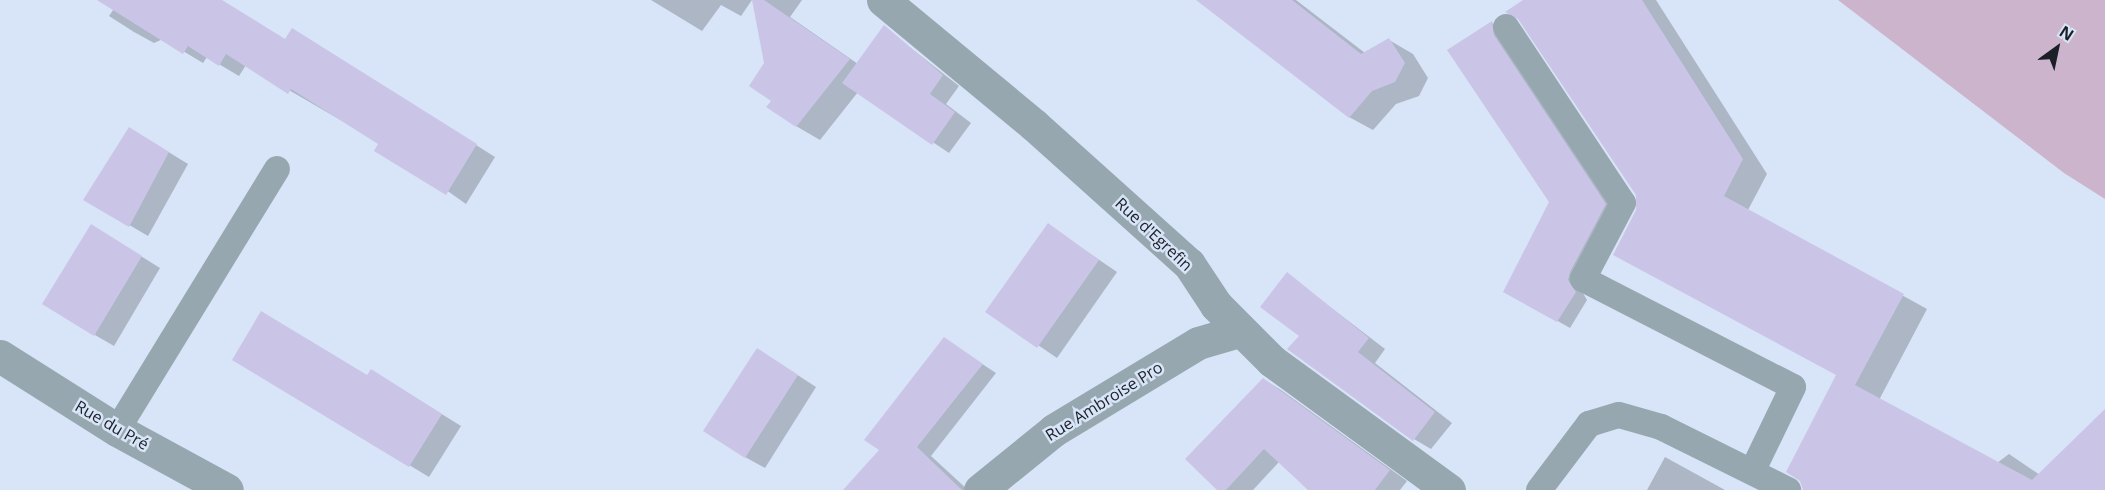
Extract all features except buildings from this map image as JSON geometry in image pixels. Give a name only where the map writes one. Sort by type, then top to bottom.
[{"type":"street","name":"Rue d'Egrefin","points":[[884,0],[1034,125],[1189,264],[1216,306],[1272,362],[1449,490]]},
{"type":"street","name":"Rue Ambroise Pro","points":[[980,490],[1054,430],[1198,343],[1239,331]]},
{"type":"street","name":"Rue du Pré","points":[[0,356],[117,430],[220,488]]},
{"type":"lane","points":[[1506,27],[1623,203],[1583,279],[1793,387],[1752,472]]},
{"type":"lane","points":[[117,430],[277,170]]},
{"type":"lane","points":[[1539,490],[1589,424],[1619,415],[1661,428],[1788,490]]},
{"type":"shaded area","points":[[1838,0],[2105,0],[2105,199],[2064,173]]}]
